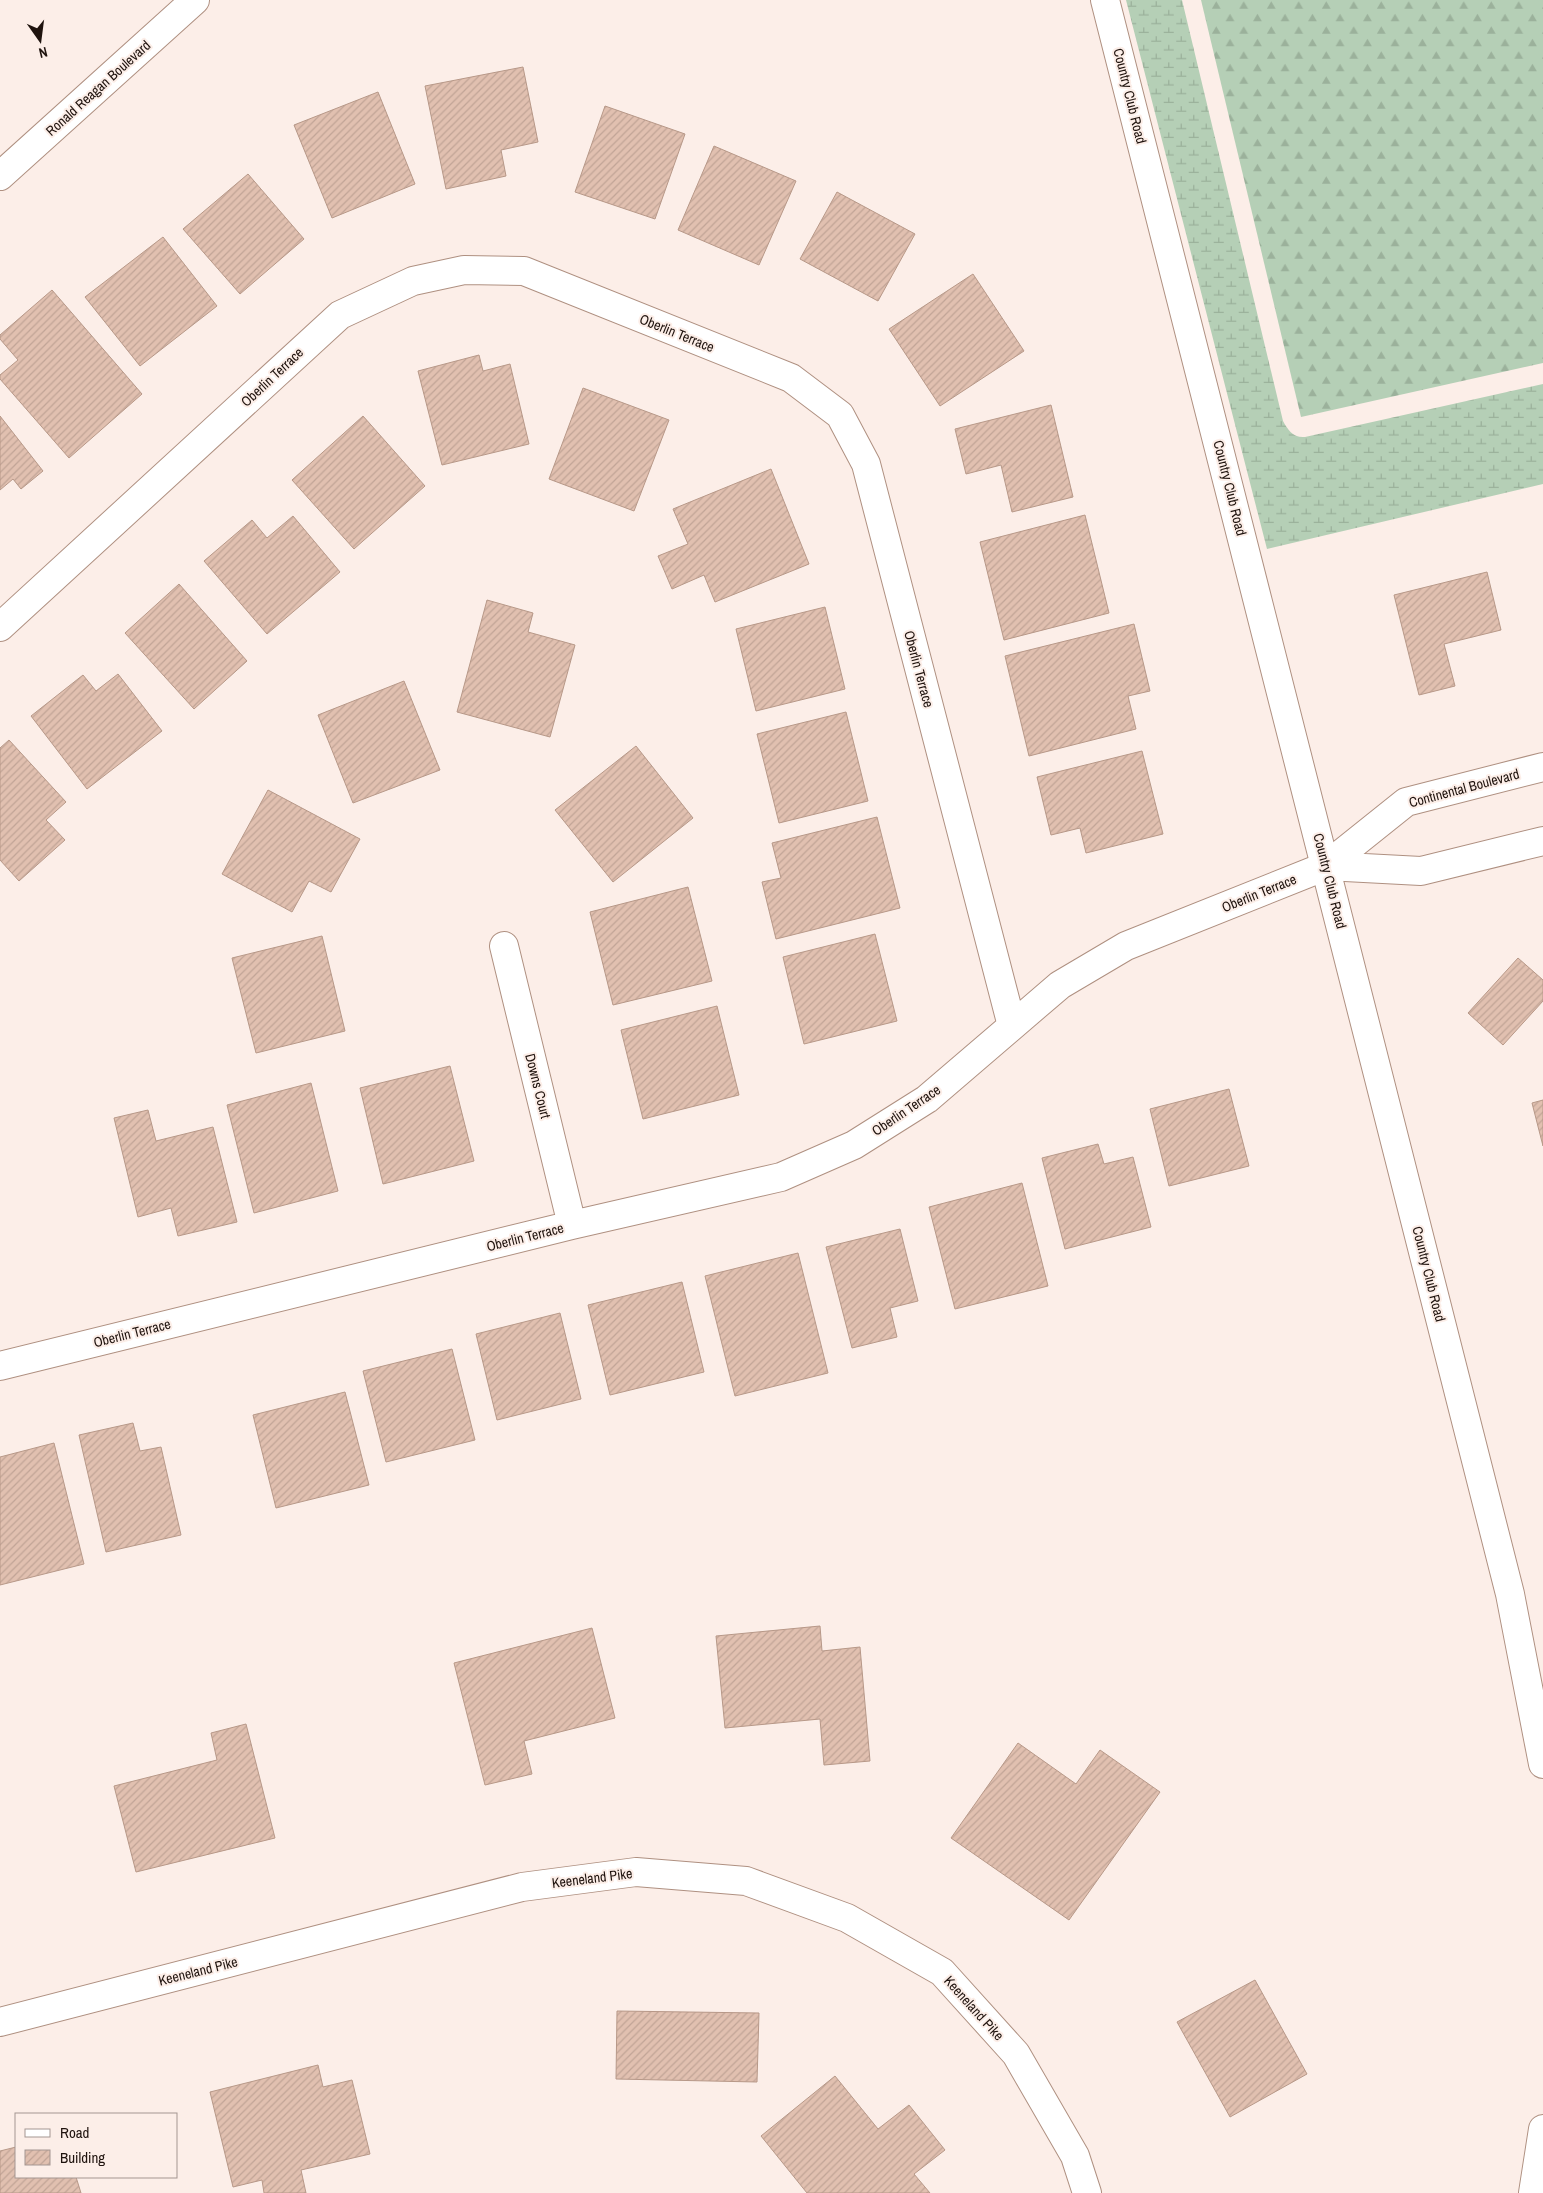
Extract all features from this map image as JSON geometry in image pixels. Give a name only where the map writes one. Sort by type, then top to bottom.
[{"type":"street","name":"Ronald Reagan Boulevard","points":[[0,176],[195,0]]},
{"type":"street","name":"Country Club Road","points":[[1105,0],[1510,1594],[1543,1764]]},
{"type":"street","name":"Oberlin Terrace","points":[[0,627],[340,315],[413,281],[464,270],[524,271],[791,378],[840,416],[866,464],[1012,1026]]},
{"type":"street","name":"Continental Boulevard","points":[[1326,866],[1406,802],[1543,767]]},
{"type":"street","points":[[1326,866],[1421,871],[1543,841]]},
{"type":"street","name":"Oberlin Terrace","points":[[0,1366],[572,1225],[781,1177],[854,1145],[927,1099],[1060,986],[1126,946],[1326,866]]},
{"type":"street","name":"Downs Court","points":[[504,946],[572,1225]]},
{"type":"street","name":"Keeneland Pike","points":[[0,2022],[522,1887],[636,1872],[746,1881],[847,1918],[942,1972],[1016,2054],[1075,2156],[1087,2193]]},
{"type":"street","points":[[1534,2193],[1543,2129]]},
{"type":"green space","points":[[1126,0],[1182,0],[1283,421],[1289,430],[1294,435],[1305,437],[1543,384],[1543,484],[1267,549]]},
{"type":"green space","points":[[1201,0],[1543,0],[1543,363],[1301,417]]},
{"type":"building","points":[[523,67],[538,142],[501,150],[506,176],[446,189],[425,86]]},
{"type":"building","points":[[378,92],[415,184],[332,218],[294,125]]},
{"type":"building","points":[[605,106],[685,134],[655,219],[575,192]]},
{"type":"building","points":[[714,146],[796,181],[759,265],[678,230]]},
{"type":"building","points":[[248,174],[304,239],[240,294],[183,229]]},
{"type":"building","points":[[837,192],[915,234],[878,301],[800,259]]},
{"type":"building","points":[[163,237],[217,306],[140,366],[85,297]]},
{"type":"building","points":[[973,274],[1024,351],[940,406],[889,329]]},
{"type":"building","points":[[52,290],[142,394],[69,458],[0,379],[0,375],[18,360],[0,339],[0,335]]},
{"type":"building","points":[[479,355],[483,371],[510,364],[529,444],[442,465],[418,371]]},
{"type":"building","points":[[583,388],[669,420],[634,511],[549,479]]},
{"type":"building","points":[[1051,405],[1073,497],[1012,512],[1001,465],[966,474],[955,429]]},
{"type":"building","points":[[0,416],[43,471],[21,489],[13,479],[0,490]]},
{"type":"building","points":[[363,416],[425,486],[354,549],[292,480]]},
{"type":"building","points":[[771,469],[809,564],[715,602],[704,575],[672,589],[658,556],[688,544],[673,509]]},
{"type":"building","points":[[1085,515],[1109,613],[1004,640],[980,542]]},
{"type":"building","points":[[293,516],[340,572],[267,634],[204,561],[252,520],[267,538]]},
{"type":"building","points":[[1487,572],[1501,630],[1444,644],[1455,686],[1419,695],[1394,595]]},
{"type":"building","points":[[179,584],[247,661],[194,709],[125,633]]},
{"type":"building","points":[[487,600],[533,613],[528,632],[575,645],[550,737],[457,712]]},
{"type":"building","points":[[825,607],[845,689],[756,711],[736,629]]},
{"type":"building","points":[[1134,624],[1150,691],[1128,696],[1136,729],[1029,756],[1005,656]]},
{"type":"building","points":[[118,674],[162,731],[87,789],[31,716],[83,675],[96,691]]},
{"type":"building","points":[[404,681],[440,770],[353,803],[318,715]]},
{"type":"building","points":[[846,712],[868,801],[779,823],[757,734]]},
{"type":"building","points":[[9,740],[66,802],[46,820],[65,840],[19,881],[0,860],[0,748]]},
{"type":"building","points":[[636,746],[693,818],[613,882],[555,810]]},
{"type":"building","points":[[1142,751],[1163,834],[1086,853],[1080,828],[1051,835],[1037,777]]},
{"type":"building","points":[[268,790],[360,839],[331,892],[309,881],[292,912],[222,874]]},
{"type":"building","points":[[877,817],[900,908],[776,939],[762,882],[781,878],[772,843]]},
{"type":"building","points":[[688,887],[712,981],[613,1005],[590,912]]},
{"type":"building","points":[[875,934],[897,1021],[804,1044],[783,957]]},
{"type":"building","points":[[322,936],[345,1031],[256,1053],[232,958]]},
{"type":"building","points":[[1518,958],[1543,980],[1543,1001],[1503,1045],[1468,1013]]},
{"type":"building","points":[[717,1006],[739,1095],[643,1119],[621,1030]]},
{"type":"building","points":[[450,1066],[474,1161],[383,1184],[360,1088]]},
{"type":"building","points":[[311,1083],[338,1191],[254,1213],[227,1105]]},
{"type":"building","points":[[1229,1089],[1249,1166],[1169,1186],[1150,1109]]},
{"type":"building","points":[[1543,1100],[1543,1146],[1532,1103]]},
{"type":"building","points":[[148,1110],[156,1141],[213,1127],[237,1222],[178,1236],[171,1208],[138,1217],[114,1118]]},
{"type":"building","points":[[1098,1144],[1104,1164],[1133,1157],[1151,1227],[1065,1249],[1042,1158]]},
{"type":"building","points":[[1022,1183],[1048,1286],[955,1309],[929,1207]]},
{"type":"building","points":[[900,1229],[918,1301],[890,1308],[897,1337],[852,1348],[826,1247]]},
{"type":"building","points":[[798,1253],[828,1373],[735,1396],[705,1276]]},
{"type":"building","points":[[682,1282],[704,1372],[610,1395],[588,1305]]},
{"type":"building","points":[[560,1313],[581,1399],[497,1420],[476,1334]]},
{"type":"building","points":[[452,1349],[475,1440],[386,1462],[363,1371]]},
{"type":"building","points":[[345,1392],[369,1485],[276,1508],[253,1415]]},
{"type":"building","points":[[133,1423],[140,1451],[161,1447],[181,1535],[106,1552],[79,1435]]},
{"type":"building","points":[[54,1443],[84,1564],[0,1585],[0,1457]]},
{"type":"building","points":[[820,1626],[822,1651],[860,1647],[870,1761],[824,1765],[820,1719],[725,1728],[716,1636]]},
{"type":"building","points":[[592,1628],[615,1718],[524,1741],[532,1774],[485,1785],[454,1663]]},
{"type":"building","points":[[246,1724],[275,1838],[136,1872],[114,1786],[217,1760],[211,1733]]},
{"type":"building","points":[[1018,1743],[1076,1784],[1100,1750],[1160,1792],[1069,1920],[951,1838]]},
{"type":"building","points":[[1255,1980],[1307,2074],[1230,2117],[1177,2022]]},
{"type":"building","points":[[617,2011],[759,2013],[757,2082],[616,2079]]},
{"type":"building","points":[[318,2065],[323,2087],[352,2080],[370,2154],[301,2170],[306,2193],[264,2193],[262,2180],[233,2187],[210,2092]]},
{"type":"building","points":[[835,2076],[878,2129],[909,2105],[945,2150],[914,2174],[930,2193],[807,2193],[761,2136]]},
{"type":"building","points":[[15,2147],[15,2178],[76,2178],[81,2193],[0,2193],[0,2151]]}]
